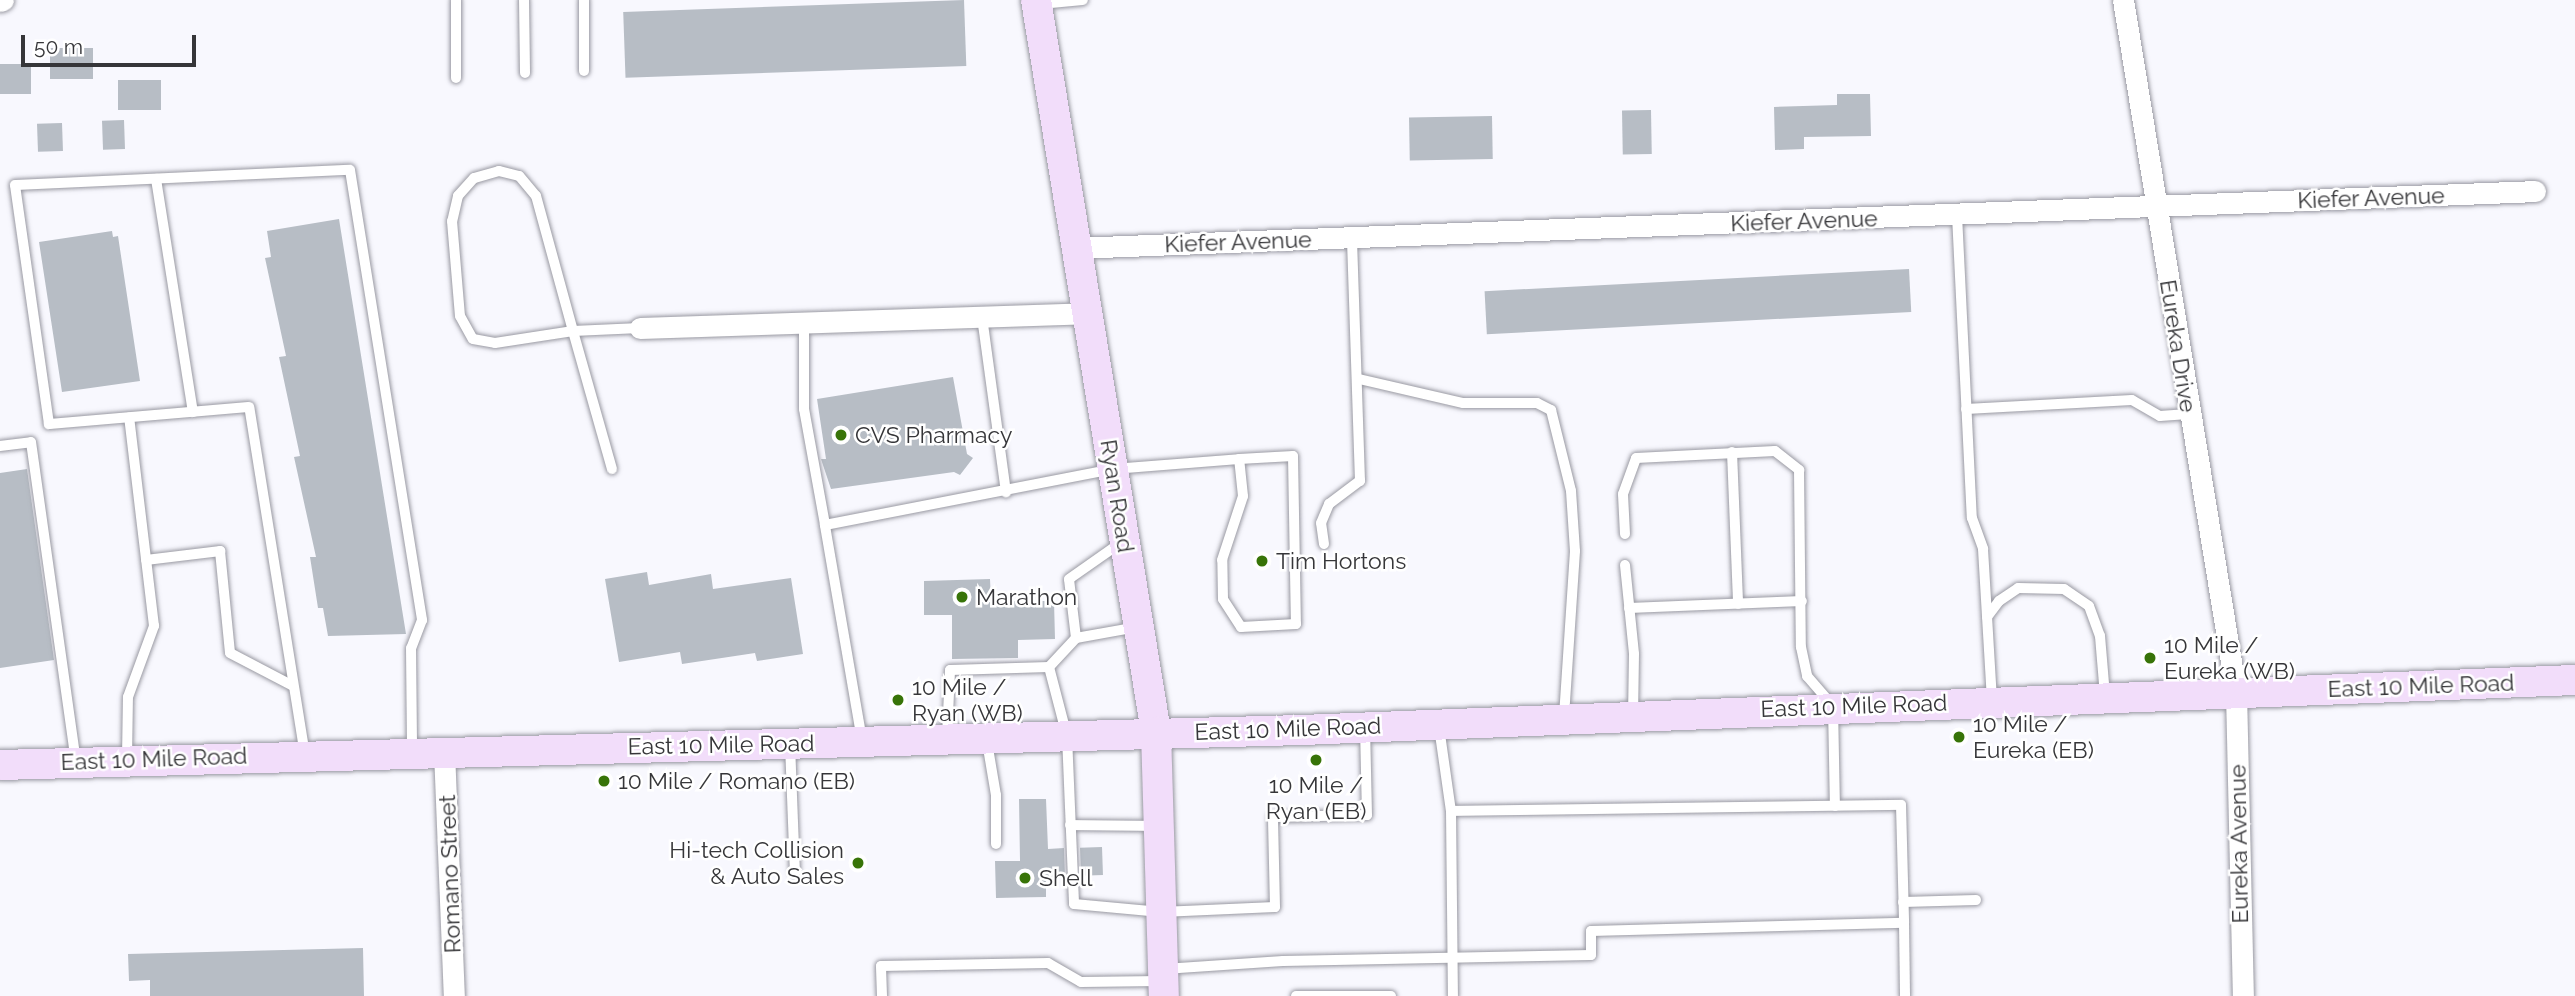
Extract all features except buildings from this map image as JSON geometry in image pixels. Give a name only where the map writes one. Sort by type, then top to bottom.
[{"type":"main road","name":"Ryan Road","points":[[1036,2],[1074,247],[1088,313],[1156,732],[1163,982]]},
{"type":"main road","name":"East 10 Mile Road","points":[[0,765],[1365,727],[1833,706],[2575,680]]},
{"type":"street","name":"Eureka Drive","points":[[2123,0],[2188,414],[2236,692]]},
{"type":"street","name":"Kiefer Avenue","points":[[1074,247],[2155,208],[2535,191]]},
{"type":"street","points":[[640,328],[1088,313]]},
{"type":"street","name":"Eureka Avenue","points":[[2236,692],[2242,996]]},
{"type":"street","name":"Romano Street","points":[[444,751],[454,996]]},
{"type":"lane","points":[[456,0],[456,78]]},
{"type":"lane","points":[[524,0],[525,73]]},
{"type":"lane","points":[[584,0],[584,71]]},
{"type":"lane","points":[[1036,2],[1083,0]]},
{"type":"lane","points":[[305,755],[249,407],[49,424],[15,185],[349,170],[422,620],[411,648],[412,752]]},
{"type":"lane","points":[[612,469],[573,331],[537,197],[519,176],[499,171],[474,178],[458,196],[452,221],[460,316],[473,339],[495,343],[573,331],[640,328]]},
{"type":"lane","points":[[156,178],[193,412]]},
{"type":"lane","points":[[1957,215],[1972,517],[1983,549],[1993,701]]},
{"type":"lane","points":[[1324,544],[1321,523],[1329,504],[1360,481],[1359,379],[1352,237]]},
{"type":"lane","points":[[982,317],[1006,492]]},
{"type":"lane","points":[[804,323],[804,409],[862,743]]},
{"type":"lane","points":[[1359,379],[1463,403],[1536,403],[1551,410],[1572,491],[1575,551],[1564,718]]},
{"type":"lane","points":[[1966,409],[2132,400],[2160,416],[2188,414]]},
{"type":"lane","points":[[127,760],[128,697],[154,626],[130,417]]},
{"type":"lane","points":[[0,446],[31,442],[76,761]]},
{"type":"lane","points":[[1625,534],[1623,494],[1636,458],[1774,451],[1799,470],[1807,676],[1833,706],[1835,806]]},
{"type":"lane","points":[[1732,453],[1738,604]]},
{"type":"lane","points":[[825,525],[1006,492],[1113,469],[1293,456],[1296,624],[1241,627],[1223,599],[1222,560],[1243,496],[1239,460]]},
{"type":"lane","points":[[1076,638],[1069,579],[1125,540]]},
{"type":"lane","points":[[146,560],[220,551],[230,653],[293,686]]},
{"type":"lane","points":[[1625,565],[1633,715]]},
{"type":"lane","points":[[1987,617],[1999,601],[2018,589],[2040,586],[2064,589],[2089,606],[2100,636],[2105,697]]},
{"type":"lane","points":[[1629,608],[1802,601]]},
{"type":"lane","points":[[946,740],[950,670],[1049,667],[1076,638],[1139,627]]},
{"type":"lane","points":[[1049,667],[1067,736],[1074,904],[1161,912],[1275,907],[1273,817],[1367,815],[1365,727]]},
{"type":"lane","points":[[1439,723],[1451,811],[1453,996]]},
{"type":"lane","points":[[987,739],[996,795],[996,844]]},
{"type":"lane","points":[[790,742],[795,872]]},
{"type":"lane","points":[[1451,811],[1900,805],[1905,996]]},
{"type":"lane","points":[[1070,825],[1159,826]]},
{"type":"lane","points":[[1903,902],[1976,900]]},
{"type":"lane","points":[[882,996],[881,966],[1048,963],[1081,982],[1163,982],[1453,958],[1591,955],[1591,931],[1904,923]]},
{"type":"lane","points":[[1081,982],[1081,996]]},
{"type":"lane","points":[[1296,996],[1391,996]]},
{"type":"place","name":"CVS Pharmacy","points":[[841,435]]},
{"type":"place","name":"Tim Hortons","points":[[1262,561]]},
{"type":"place","name":"Marathon","points":[[962,597]]},
{"type":"place","name":"10 Mile / Eureka (WB)","points":[[2150,658]]},
{"type":"place","name":"10 Mile / Ryan (WB)","points":[[898,700]]},
{"type":"place","name":"10 Mile / Eureka (EB)","points":[[1959,737]]},
{"type":"place","name":"10 Mile / Ryan (EB)","points":[[1316,760]]},
{"type":"place","name":"10 Mile / Romano (EB)","points":[[604,781]]},
{"type":"place","name":"Hi-tech Collision & Auto Sales","points":[[858,863]]},
{"type":"place","name":"Shell","points":[[1025,878]]}]
